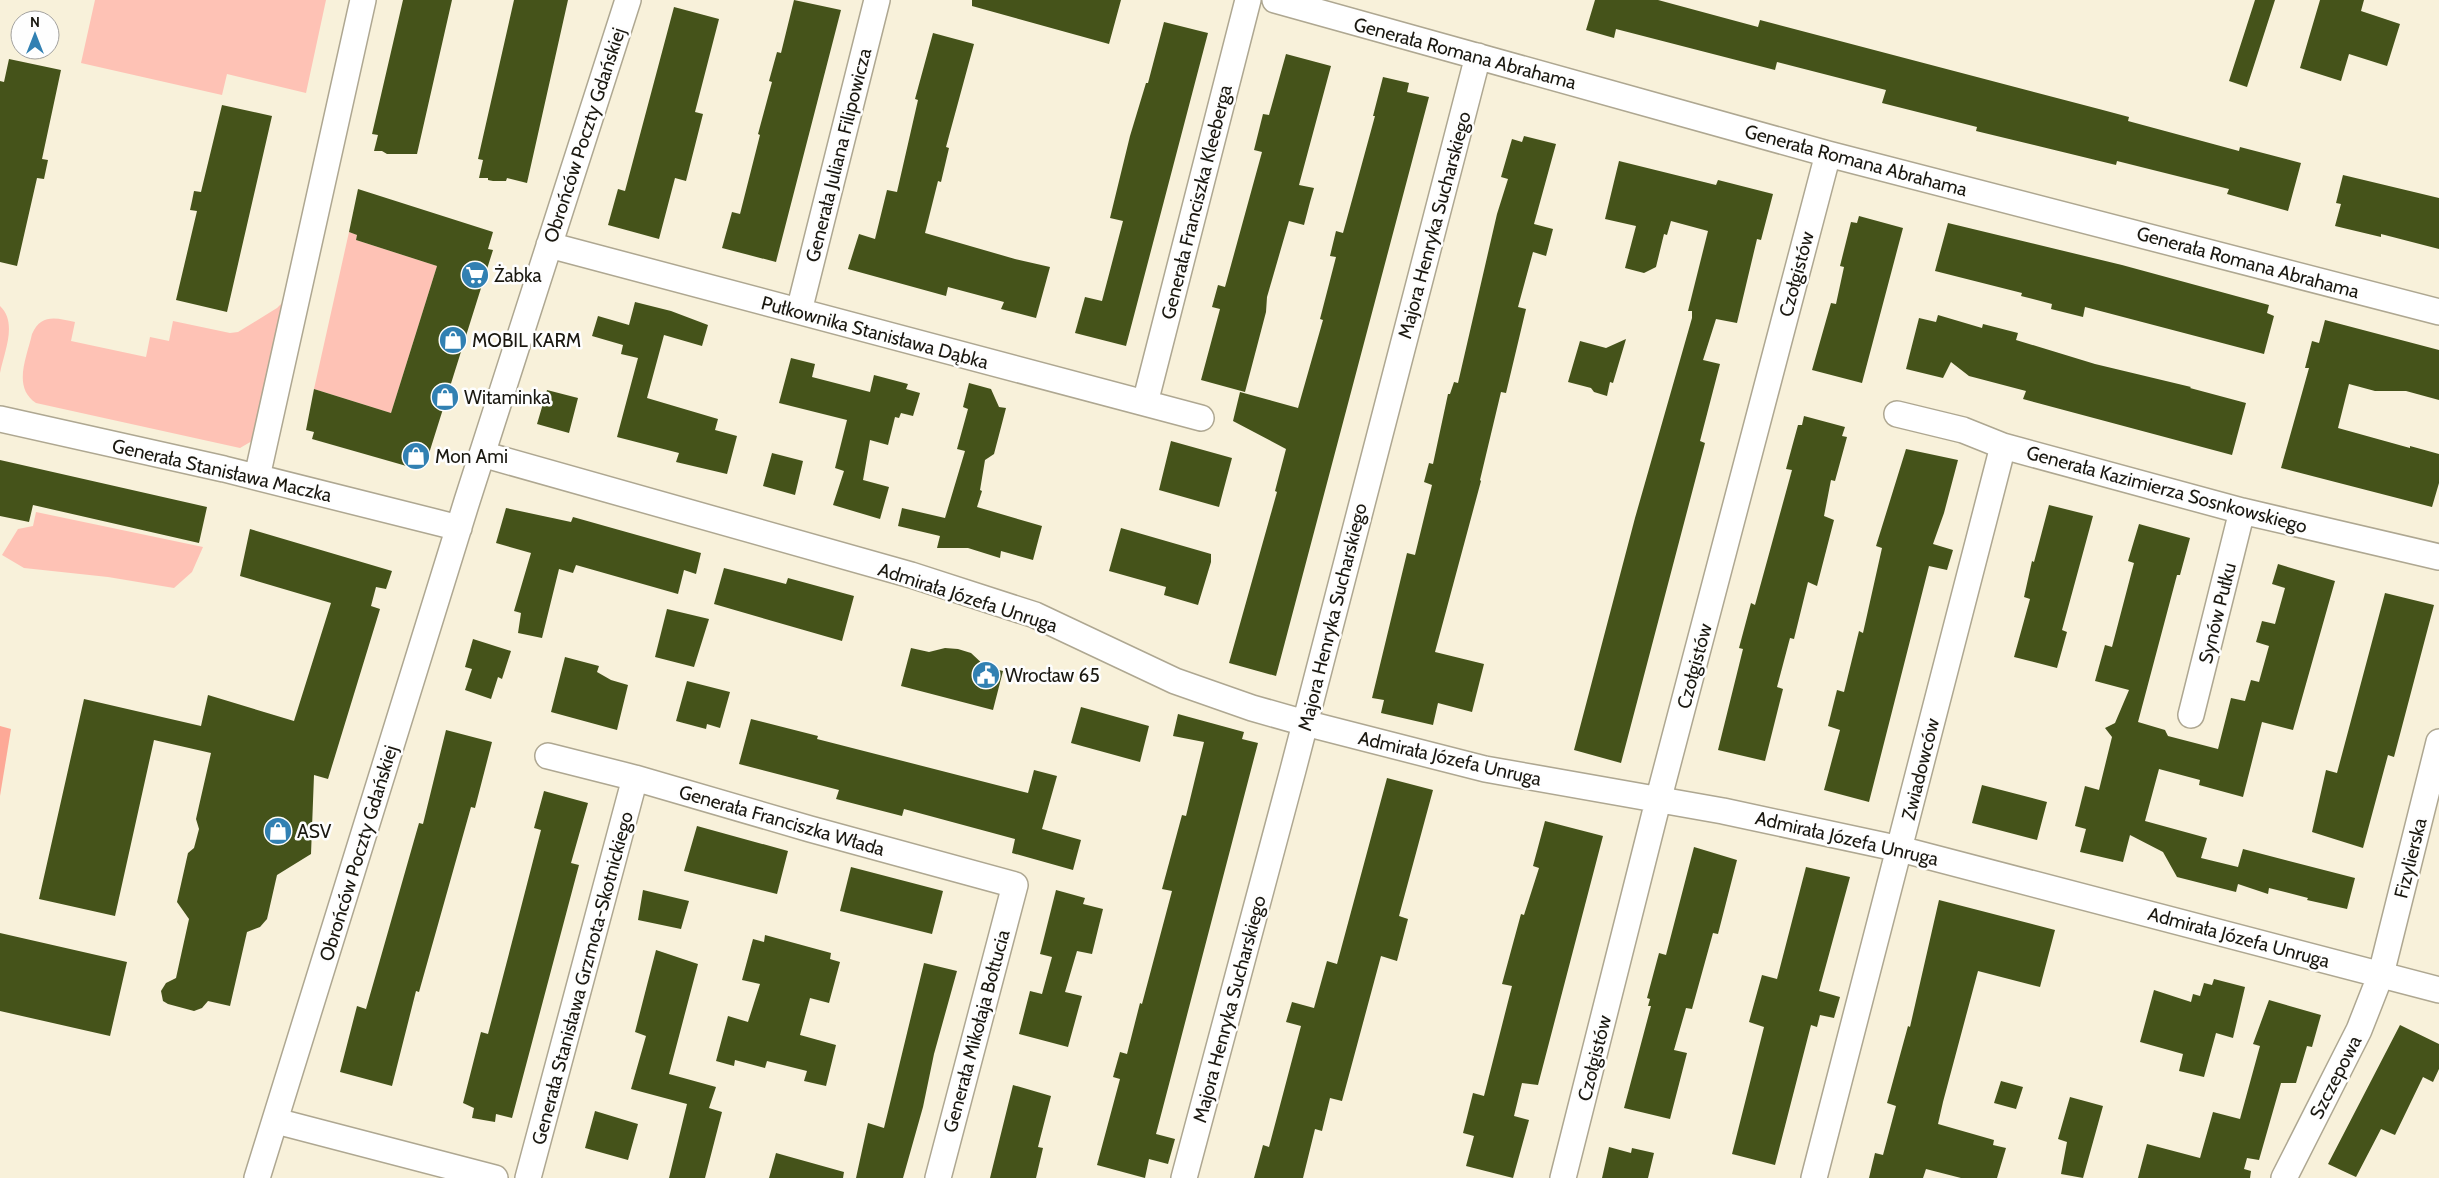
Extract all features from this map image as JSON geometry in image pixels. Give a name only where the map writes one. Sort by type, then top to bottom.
[{"type":"street","points":[[257,477],[363,0]]},
{"type":"street","name":"Obrońców Poczty Gdańskiej","points":[[257,1178],[276,1121],[451,526],[482,454],[628,0]]},
{"type":"street","name":"Generała Juliana Filipowicza","points":[[799,311],[878,0]]},
{"type":"street","name":"Generała Franciszka Kleeberga","points":[[1145,403],[1248,0]]},
{"type":"street","name":"Generała Romana Abrahama","points":[[1274,0],[1828,154],[2439,312]]},
{"type":"street","name":"Majora Henryka Sucharskiego","points":[[1184,1178],[1305,723],[1478,56]]},
{"type":"street","name":"Czołgistów","points":[[1564,1178],[1658,801],[1828,154]]},
{"type":"street","name":"Pułkownika Stanisława Dąbka","points":[[549,245],[1201,418]]},
{"type":"street","name":"Generała Kazimierza Sosnkowskiego","points":[[1897,414],[1963,430],[2003,446],[2242,511],[2439,557]]},
{"type":"street","name":"Generała Stanisława Maczka","points":[[0,419],[257,477],[451,526]]},
{"type":"street","name":"Zwiadowców","points":[[1814,1178],[2003,446]]},
{"type":"street","name":"Admirała Józefa Unruga","points":[[482,454],[911,575],[1035,615],[1174,681],[1252,708],[1305,723],[1484,769],[1723,811],[1900,849],[2439,990]]},
{"type":"street","name":"Synów Pułku","points":[[2191,715],[2242,511]]},
{"type":"street","name":"Fizylierska","points":[[2381,974],[2439,742]]},
{"type":"street","name":"Generała Franciszka Włada","points":[[548,756],[634,778],[1014,885]]},
{"type":"street","name":"Generała Stanisława Grzmota-Skotnickiego","points":[[528,1178],[634,778]]},
{"type":"street","name":"Generała Mikołaja Bołtucia","points":[[938,1178],[1014,885]]},
{"type":"street","name":"Szczepowa","points":[[2284,1178],[2359,1030],[2381,974]]},
{"type":"street","points":[[276,1121],[495,1178]]},
{"type":"shaded area","points":[[95,0],[326,0],[306,93],[227,74],[222,95],[81,63]]},
{"type":"shaded area","points":[[349,232],[357,235],[356,240],[437,266],[391,413],[314,389]]},
{"type":"shaded area","points":[[286,299],[252,441],[240,448],[36,403],[25,389],[23,371],[32,334],[36,327],[45,320],[62,319],[75,322],[71,341],[146,357],[150,337],[169,341],[173,321],[230,333],[238,332],[277,308]]},
{"type":"shaded area","points":[[0,306],[5,313],[9,329],[7,347],[0,373]]},
{"type":"shaded area","points":[[36,512],[203,547],[192,572],[174,588],[108,577],[24,568],[2,555],[18,529],[33,526]]},
{"type":"shaded area","points":[[0,726],[11,729],[0,796]]},
{"type":"building","points":[[403,0],[452,0],[417,154],[387,154],[382,151],[374,151],[378,135],[372,134]]},
{"type":"building","points":[[514,0],[568,0],[527,183],[507,178],[506,181],[493,181],[488,180],[488,178],[479,178],[483,160],[478,159]]},
{"type":"building","points":[[794,0],[841,10],[776,262],[722,248],[732,212],[740,214],[772,82],[769,81],[777,52],[781,53]]},
{"type":"building","points":[[972,0],[1121,0],[1109,44],[972,6]]},
{"type":"building","points":[[1595,0],[1658,0],[1758,27],[1760,20],[2129,117],[2128,121],[2239,151],[2240,147],[2301,163],[2288,211],[2227,194],[2229,189],[2117,161],[2116,165],[1976,131],[1977,127],[1882,103],[1886,90],[1777,62],[1775,70],[1616,29],[1614,38],[1586,30]]},
{"type":"building","points":[[2255,0],[2275,0],[2247,87],[2229,81]]},
{"type":"building","points":[[2320,0],[2364,0],[2361,11],[2400,24],[2387,66],[2349,54],[2341,81],[2300,68]]},
{"type":"building","points":[[674,7],[719,19],[695,112],[703,114],[686,181],[675,178],[659,239],[608,225],[618,189],[625,191]]},
{"type":"building","points":[[1164,22],[1208,33],[1126,346],[1075,333],[1085,297],[1102,301],[1123,221],[1110,218],[1130,136],[1146,83],[1148,83]]},
{"type":"building","points":[[933,33],[974,44],[946,147],[949,148],[941,182],[938,181],[925,233],[1050,267],[1036,318],[1001,309],[1004,302],[948,287],[946,296],[848,269],[859,234],[875,239],[887,190],[897,192],[918,100],[915,99]]},
{"type":"building","points":[[1286,54],[1331,66],[1299,185],[1314,188],[1304,225],[1289,221],[1267,297],[1266,312],[1245,392],[1201,380],[1220,309],[1212,307],[1218,285],[1225,287],[1262,152],[1254,150],[1263,114],[1269,115]]},
{"type":"building","points":[[9,59],[61,70],[42,159],[48,160],[44,179],[37,178],[17,266],[0,262],[0,81],[4,82]]},
{"type":"building","points":[[1383,77],[1409,83],[1407,92],[1429,97],[1276,676],[1229,663],[1277,492],[1275,491],[1286,449],[1233,421],[1240,392],[1298,408],[1323,320],[1320,319],[1336,257],[1330,256],[1336,231],[1343,233],[1375,116],[1373,116]]},
{"type":"building","points":[[222,105],[272,116],[227,312],[176,300],[197,211],[190,210],[194,191],[201,192]]},
{"type":"building","points":[[1524,136],[1556,144],[1534,224],[1553,229],[1546,256],[1533,252],[1518,307],[1526,309],[1506,393],[1501,392],[1481,481],[1435,652],[1484,664],[1472,712],[1438,703],[1433,725],[1381,713],[1384,700],[1372,698],[1407,553],[1415,555],[1432,485],[1424,482],[1429,463],[1433,464],[1448,394],[1450,394],[1454,382],[1458,383],[1497,214],[1508,179],[1501,177],[1512,139],[1522,142]]},
{"type":"building","points":[[1619,161],[1716,185],[1718,180],[1773,194],[1761,240],[1757,239],[1737,323],[1716,319],[1703,360],[1720,364],[1700,441],[1705,443],[1621,763],[1574,750],[1635,518],[1692,318],[1692,311],[1688,311],[1708,231],[1671,221],[1667,235],[1664,234],[1656,267],[1644,273],[1625,268],[1636,226],[1605,219]]},
{"type":"building","points":[[2343,175],[2439,198],[2439,249],[2381,234],[2381,237],[2335,226],[2341,204],[2336,203]]},
{"type":"building","points":[[358,189],[493,232],[488,249],[493,250],[426,463],[417,469],[312,439],[314,432],[306,430],[314,389],[391,413],[437,266],[356,240],[357,235],[349,232]]},
{"type":"building","points":[[1859,216],[1903,228],[1862,383],[1812,370],[1831,303],[1836,304],[1844,267],[1840,266],[1851,222],[1857,223]]},
{"type":"building","points":[[1948,223],[2122,265],[2269,305],[2267,313],[2274,316],[2264,354],[2085,307],[2083,317],[2051,309],[2052,304],[2021,296],[2022,293],[1935,271]]},
{"type":"building","points":[[635,302],[671,311],[708,325],[702,346],[664,335],[647,398],[718,419],[715,430],[737,436],[727,474],[676,462],[679,453],[617,437],[638,358],[621,354],[623,345],[592,336],[598,316],[629,325]]},
{"type":"building","points":[[1938,315],[1982,328],[1983,324],[2018,333],[2016,340],[2095,364],[2191,387],[2246,403],[2232,455],[2023,399],[2026,391],[1969,376],[1951,362],[1943,378],[1906,369],[1919,318],[1936,322]]},
{"type":"building","points":[[2325,320],[2439,350],[2439,400],[2406,391],[2375,391],[2349,384],[2338,428],[2439,454],[2439,483],[2432,507],[2281,468],[2309,368],[2305,368],[2312,341],[2319,343]]},
{"type":"building","points":[[1626,339],[1613,383],[1610,382],[1607,396],[1594,392],[1591,388],[1568,382],[1580,341],[1606,348]]},
{"type":"building","points":[[791,358],[815,364],[812,377],[870,392],[874,375],[908,384],[906,389],[920,393],[913,416],[901,413],[899,418],[895,417],[888,445],[870,440],[863,480],[889,487],[880,519],[833,505],[844,471],[835,468],[847,420],[779,403]]},
{"type":"building","points":[[969,383],[991,389],[999,407],[1006,408],[994,454],[985,460],[980,490],[982,491],[977,507],[1042,526],[1033,560],[1001,551],[1000,558],[968,548],[937,548],[940,536],[898,526],[902,508],[945,518],[965,451],[957,449],[968,409],[963,407]]},
{"type":"building","points":[[547,390],[578,398],[569,433],[537,424]]},
{"type":"building","points":[[1804,416],[1845,427],[1842,436],[1847,437],[1835,481],[1831,480],[1824,516],[1834,520],[1817,586],[1808,582],[1794,639],[1790,638],[1777,687],[1783,689],[1765,761],[1718,750],[1743,649],[1739,648],[1751,603],[1755,605],[1792,470],[1786,469],[1798,425],[1802,425]]},
{"type":"building","points":[[1171,441],[1232,458],[1219,507],[1159,490]]},
{"type":"building","points":[[1906,449],[1958,460],[1944,513],[1933,544],[1953,550],[1947,570],[1929,566],[1869,802],[1824,790],[1840,730],[1828,726],[1837,690],[1844,692],[1859,631],[1863,633],[1882,548],[1876,546]]},
{"type":"building","points":[[772,453],[803,461],[795,495],[763,486]]},
{"type":"building","points":[[0,460],[207,507],[199,543],[33,505],[29,522],[0,516]]},
{"type":"building","points":[[2049,505],[2093,516],[2062,630],[2067,632],[2057,668],[2014,657],[2030,599],[2024,597],[2032,561],[2034,562]]},
{"type":"building","points":[[506,508],[571,522],[573,517],[701,553],[696,574],[684,570],[678,594],[576,565],[573,573],[559,569],[542,638],[518,633],[521,613],[514,611],[531,553],[496,543]]},
{"type":"building","points":[[2139,524],[2190,538],[2180,575],[2177,575],[2138,722],[2165,730],[2168,736],[2218,749],[2231,698],[2245,701],[2251,680],[2259,682],[2269,646],[2256,642],[2262,621],[2275,624],[2285,588],[2272,584],[2278,564],[2335,581],[2293,730],[2262,722],[2243,797],[2199,785],[2200,780],[2159,769],[2145,821],[2207,838],[2201,858],[2238,867],[2243,849],[2355,878],[2347,909],[2307,900],[2308,898],[2269,888],[2268,894],[2238,884],[2236,892],[2177,877],[2163,852],[2130,835],[2123,862],[2080,852],[2086,829],[2075,826],[2085,786],[2099,790],[2112,737],[2105,728],[2115,723],[2129,690],[2095,681],[2105,645],[2112,647],[2134,563],[2128,561]]},
{"type":"building","points":[[1121,528],[1211,554],[1211,562],[1198,605],[1164,595],[1166,587],[1109,571]]},
{"type":"building","points":[[250,529],[392,571],[386,589],[376,587],[371,606],[380,609],[328,779],[314,775],[311,854],[277,875],[267,919],[260,927],[247,932],[230,1006],[208,1001],[202,1008],[194,1011],[163,1001],[161,991],[166,983],[176,978],[189,919],[177,902],[188,853],[194,848],[199,829],[196,819],[211,753],[154,740],[115,916],[39,899],[84,699],[201,726],[208,695],[294,721],[331,603],[240,576]]},
{"type":"building","points":[[724,568],[786,584],[788,578],[854,596],[842,641],[714,604]]},
{"type":"building","points":[[2385,593],[2434,605],[2394,757],[2388,755],[2363,848],[2312,832],[2326,770],[2337,773]]},
{"type":"building","points":[[667,609],[709,619],[694,667],[655,657]]},
{"type":"building","points":[[473,639],[511,651],[502,679],[498,677],[491,699],[465,690],[472,669],[465,667]]},
{"type":"building","points":[[911,648],[929,652],[945,648],[958,649],[971,653],[986,667],[1003,671],[993,710],[901,686]]},
{"type":"building","points":[[565,657],[599,666],[597,672],[611,680],[628,685],[617,730],[551,712]]},
{"type":"building","points":[[687,681],[730,692],[720,728],[707,724],[706,729],[676,721]]},
{"type":"building","points":[[1081,707],[1149,726],[1140,762],[1071,743]]},
{"type":"building","points":[[1178,714],[1244,732],[1242,739],[1258,743],[1156,1134],[1175,1139],[1168,1164],[1149,1159],[1145,1178],[1097,1165],[1120,1079],[1113,1077],[1120,1052],[1127,1054],[1140,1003],[1142,1004],[1172,891],[1162,889],[1182,815],[1186,816],[1204,742],[1173,736]]},
{"type":"building","points":[[751,719],[818,736],[817,739],[1028,793],[1034,770],[1057,776],[1042,829],[1081,840],[1073,870],[1012,853],[1015,839],[904,809],[902,816],[836,799],[839,790],[739,764]]},
{"type":"building","points":[[446,730],[492,742],[475,808],[471,807],[419,992],[416,991],[392,1086],[340,1072],[357,1006],[366,1009],[419,823],[423,824]]},
{"type":"building","points":[[1387,778],[1433,790],[1399,916],[1408,919],[1397,961],[1381,956],[1342,1101],[1330,1098],[1322,1131],[1315,1129],[1303,1178],[1254,1178],[1263,1145],[1269,1147],[1301,1026],[1286,1022],[1292,1002],[1314,1008],[1327,961],[1337,964]]},
{"type":"building","points":[[1982,785],[2047,802],[2037,840],[1972,823]]},
{"type":"building","points":[[544,791],[588,803],[571,863],[579,865],[512,1118],[496,1114],[495,1122],[472,1118],[474,1108],[463,1103],[481,1032],[488,1034],[518,919],[541,830],[534,828]]},
{"type":"building","points":[[1545,821],[1603,836],[1538,1085],[1522,1083],[1514,1116],[1529,1120],[1513,1178],[1466,1166],[1474,1136],[1463,1133],[1473,1093],[1484,1096],[1512,986],[1502,984],[1521,914],[1524,915],[1539,868],[1533,866]]},
{"type":"building","points":[[697,826],[788,851],[777,894],[684,871]]},
{"type":"building","points":[[1694,847],[1737,860],[1718,934],[1713,933],[1692,1009],[1686,1008],[1674,1050],[1687,1053],[1670,1119],[1624,1108],[1651,1006],[1648,1006],[1650,999],[1647,998],[1659,953],[1666,955]]},
{"type":"building","points":[[851,867],[943,891],[932,934],[840,911]]},
{"type":"building","points":[[1806,867],[1850,877],[1819,991],[1840,997],[1834,1018],[1820,1015],[1817,1027],[1811,1025],[1775,1165],[1732,1154],[1764,1027],[1749,1022],[1762,975],[1777,979]]},
{"type":"building","points":[[643,890],[689,901],[681,929],[638,920]]},
{"type":"building","points":[[1056,890],[1085,898],[1083,904],[1103,909],[1092,954],[1077,951],[1065,992],[1082,996],[1068,1047],[1019,1034],[1030,991],[1042,994],[1052,957],[1040,954]]},
{"type":"building","points":[[1939,900],[2055,930],[2040,987],[1978,971],[1938,1124],[1994,1140],[1993,1145],[2006,1148],[1997,1178],[1961,1178],[1926,1169],[1923,1178],[1869,1178],[1875,1153],[1883,1155],[1896,1106],[1887,1103],[1908,1026],[1910,1027]]},
{"type":"building","points":[[0,933],[127,962],[110,1036],[0,1011]]},
{"type":"building","points":[[765,935],[831,953],[830,959],[840,962],[829,1003],[810,998],[800,1035],[836,1045],[826,1086],[804,1081],[807,1071],[767,1061],[765,1068],[735,1060],[734,1066],[716,1061],[728,1016],[748,1022],[760,984],[742,980],[753,939],[764,942]]},
{"type":"building","points":[[656,950],[698,964],[669,1074],[716,1087],[709,1108],[722,1112],[705,1178],[669,1178],[687,1104],[631,1089],[646,1036],[635,1032]]},
{"type":"building","points":[[924,963],[957,971],[903,1178],[856,1178],[868,1123],[884,1128]]},
{"type":"building","points":[[2214,979],[2245,987],[2233,1038],[2216,1033],[2204,1077],[2179,1071],[2183,1054],[2140,1042],[2154,990],[2191,1002],[2193,994],[2200,996],[2204,983],[2212,985]]},
{"type":"building","points":[[2269,1000],[2321,1015],[2312,1047],[2307,1046],[2296,1083],[2281,1083],[2259,1160],[2247,1158],[2244,1169],[2251,1171],[2250,1178],[2138,1178],[2147,1144],[2200,1158],[2213,1112],[2240,1119],[2260,1046],[2253,1044]]},
{"type":"building","points":[[2400,1025],[2439,1044],[2439,1069],[2433,1082],[2423,1077],[2395,1135],[2381,1129],[2356,1177],[2328,1164]]},
{"type":"building","points":[[2001,1081],[2023,1087],[2016,1109],[1994,1103]]},
{"type":"building","points":[[1013,1085],[1051,1096],[1038,1147],[1043,1148],[1036,1178],[990,1178]]},
{"type":"building","points":[[2070,1097],[2103,1106],[2083,1178],[2061,1174],[2067,1142],[2058,1139]]},
{"type":"building","points":[[595,1111],[638,1124],[628,1160],[585,1148]]},
{"type":"building","points":[[1609,1147],[1631,1153],[1632,1148],[1654,1153],[1648,1178],[1602,1178]]},
{"type":"building","points":[[776,1153],[844,1172],[843,1178],[769,1178]]},
{"type":"place","name":"Żabka","points":[[475,275]]},
{"type":"place","name":"MOBIL KARM","points":[[453,340]]},
{"type":"place","name":"Witaminka","points":[[445,397]]},
{"type":"place","name":"Mon Ami","points":[[416,456]]},
{"type":"place","name":"Wrocław 65","points":[[986,675]]},
{"type":"place","name":"ASV","points":[[278,831]]}]
